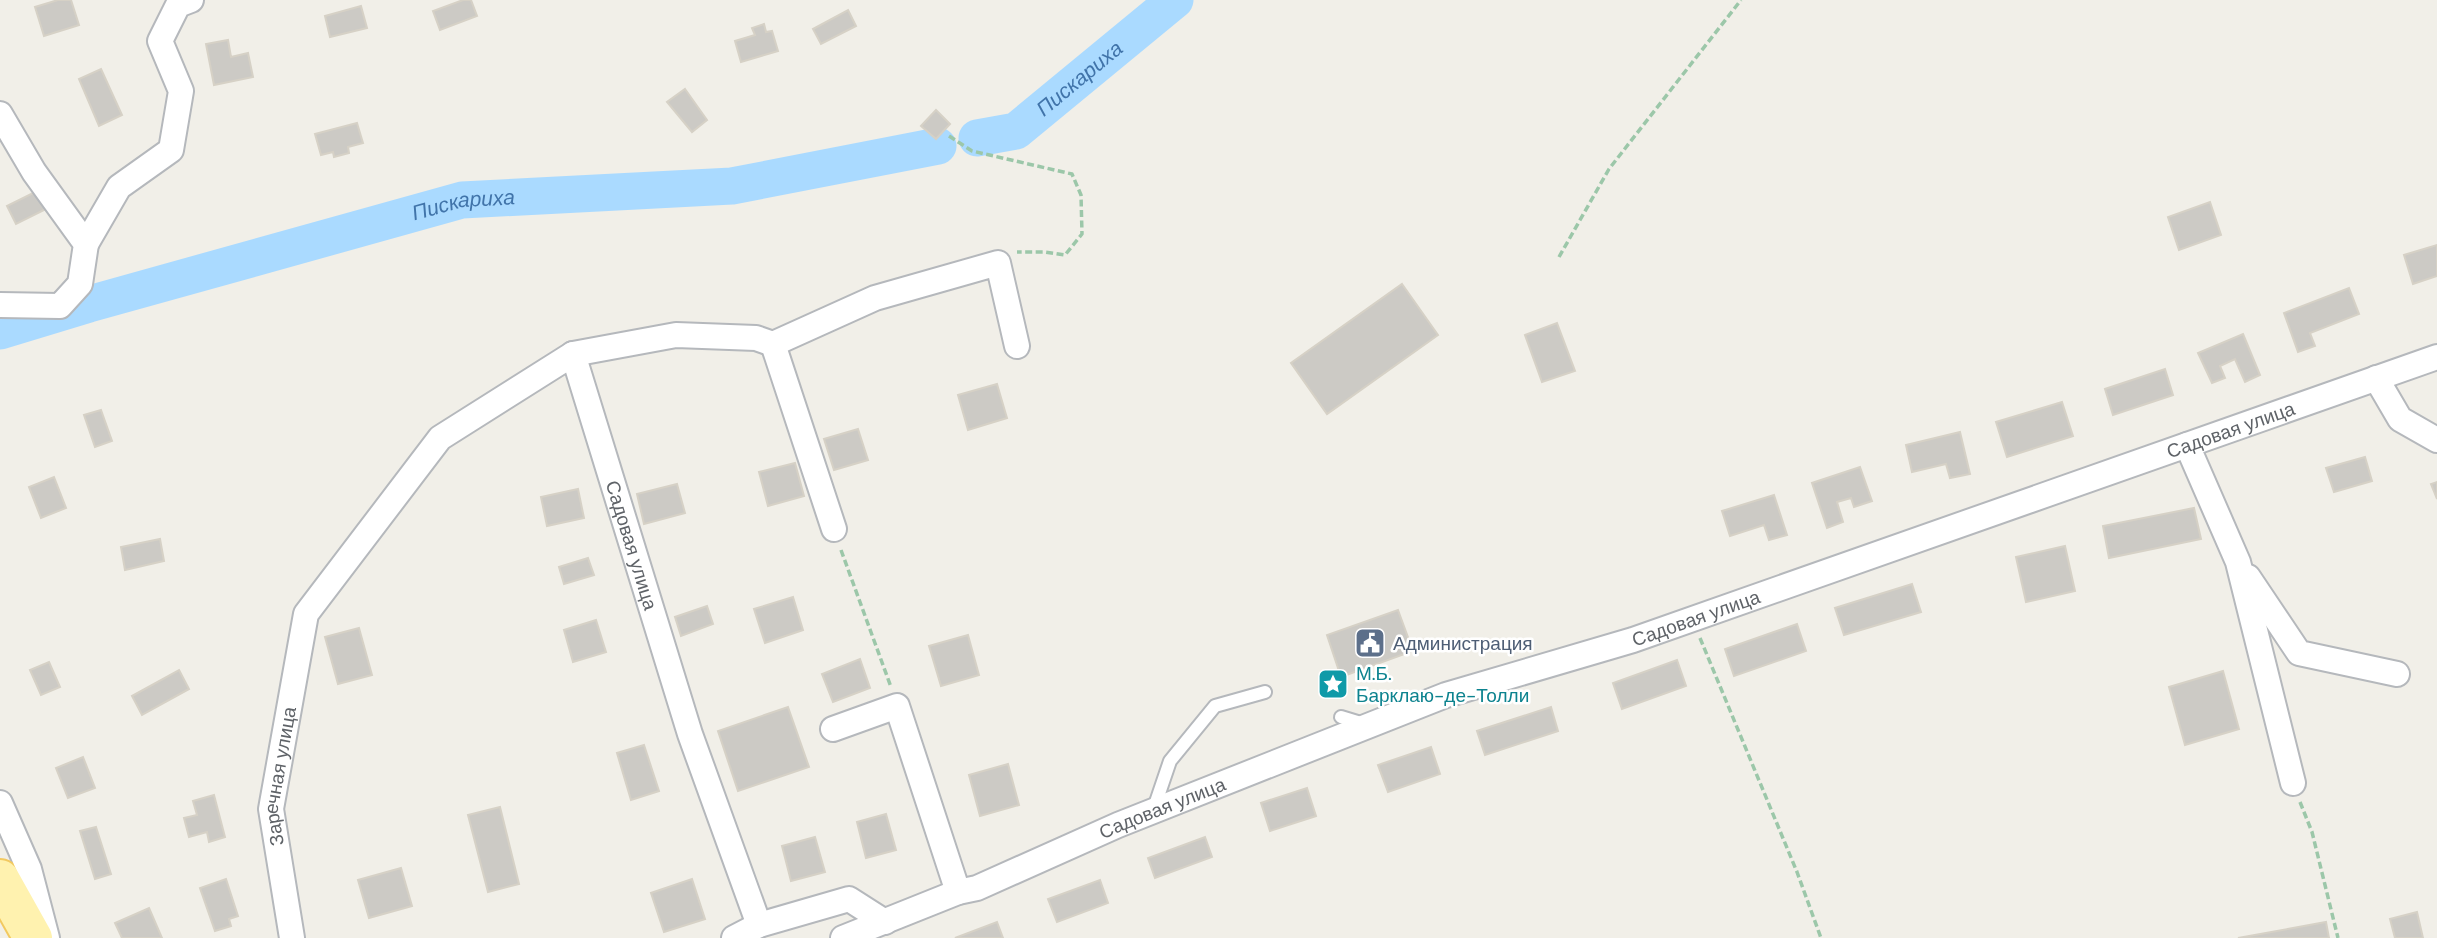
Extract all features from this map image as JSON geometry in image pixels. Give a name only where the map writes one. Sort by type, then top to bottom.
[{"type":"main road","points":[[0,879],[33,938]]},
{"type":"street","points":[[0,305],[60,306],[79,284],[86,244],[119,187],[171,150],[181,91],[160,41],[178,5],[191,0]]},
{"type":"street","points":[[0,114],[34,172],[86,244]]},
{"type":"street","points":[[573,354],[676,335],[756,338],[773,344],[875,298],[998,263],[1017,346]]},
{"type":"street","points":[[773,344],[834,529]]},
{"type":"street","name":"Заречная улица","points":[[292,938],[271,809],[306,614],[440,438],[573,354]]},
{"type":"street","name":"Садовая улица","points":[[573,354],[690,734],[759,925]]},
{"type":"street","name":"Садовая улица","points":[[843,938],[958,892],[977,888],[1153,811],[1446,695],[1633,640],[2437,357]]},
{"type":"street","points":[[2376,378],[2400,419],[2437,440]]},
{"type":"street","points":[[2187,445],[2238,562],[2293,783]]},
{"type":"street","points":[[2238,562],[2299,653],[2397,674]]},
{"type":"street","points":[[833,729],[897,706],[958,892]]},
{"type":"street","points":[[0,803],[29,869],[47,938]]},
{"type":"street","points":[[734,938],[759,925],[849,899],[886,922]]},
{"type":"lane","points":[[1153,811],[1170,761],[1215,706],[1265,692]]},
{"type":"lane","points":[[1341,717],[1369,725]]},
{"type":"path","points":[[1559,257],[1609,169],[1741,0]]},
{"type":"path","points":[[949,136],[972,151],[1072,174],[1081,195],[1082,234],[1065,255],[1045,251],[1014,252],[998,263]]},
{"type":"path","points":[[834,529],[897,706]]},
{"type":"path","points":[[1692,618],[1797,872],[1821,938]]},
{"type":"path","points":[[2293,783],[2312,832],[2338,938]]},
{"type":"building","points":[[58,0],[71,0],[79,25],[44,36],[35,7]]},
{"type":"building","points":[[463,0],[471,0],[477,16],[440,30],[433,11]]},
{"type":"building","points":[[361,6],[367,28],[330,37],[325,16]]},
{"type":"building","points":[[848,10],[856,26],[821,44],[813,29]]},
{"type":"building","points":[[764,24],[766,32],[772,31],[778,51],[741,62],[735,41],[755,35],[752,28]]},
{"type":"building","points":[[228,40],[231,57],[248,53],[253,77],[214,85],[206,44]]},
{"type":"building","points":[[101,69],[122,115],[99,126],[79,79]]},
{"type":"building","points":[[685,89],[707,120],[692,132],[667,102]]},
{"type":"building","points":[[936,110],[950,124],[936,139],[921,126]]},
{"type":"building","points":[[357,123],[363,143],[348,147],[349,153],[334,157],[333,152],[321,155],[315,134]]},
{"type":"building","points":[[43,188],[52,206],[16,224],[7,206]]},
{"type":"building","points":[[2210,202],[2221,235],[2179,250],[2168,217]]},
{"type":"building","points":[[2437,245],[2437,276],[2413,284],[2404,255]]},
{"type":"building","points":[[1402,284],[1438,335],[1327,414],[1291,363]]},
{"type":"building","points":[[2349,288],[2359,314],[2310,333],[2315,346],[2298,352],[2284,313]]},
{"type":"building","points":[[1557,323],[1575,371],[1542,382],[1525,335]]},
{"type":"building","points":[[2243,334],[2260,375],[2245,382],[2235,359],[2220,366],[2225,378],[2212,383],[2198,353]]},
{"type":"building","points":[[2165,369],[2173,395],[2113,415],[2105,389]]},
{"type":"building","points":[[997,384],[1007,418],[968,430],[958,395]]},
{"type":"building","points":[[2062,402],[2073,436],[2007,457],[1996,422]]},
{"type":"building","points":[[101,410],[112,441],[95,447],[84,415]]},
{"type":"building","points":[[858,429],[868,460],[834,470],[824,439]]},
{"type":"building","points":[[1960,432],[1970,474],[1950,478],[1946,464],[1912,472],[1906,445]]},
{"type":"building","points":[[2365,457],[2372,481],[2334,492],[2326,468]]},
{"type":"building","points":[[795,463],[804,496],[768,506],[759,472]]},
{"type":"building","points":[[1860,467],[1872,501],[1854,507],[1851,498],[1837,502],[1843,522],[1827,528],[1812,483]]},
{"type":"building","points":[[54,477],[66,508],[41,518],[29,487]]},
{"type":"building","points":[[2437,482],[2437,499],[2431,484]]},
{"type":"building","points":[[677,484],[685,513],[644,524],[637,494]]},
{"type":"building","points":[[578,489],[584,518],[547,526],[541,497]]},
{"type":"building","points":[[1774,495],[1787,535],[1769,540],[1764,525],[1730,536],[1722,511]]},
{"type":"building","points":[[2194,508],[2201,539],[2109,558],[2103,526]]},
{"type":"building","points":[[160,539],[164,561],[125,570],[121,547]]},
{"type":"building","points":[[2065,546],[2075,591],[2026,602],[2016,557]]},
{"type":"building","points":[[588,558],[594,575],[564,584],[559,567]]},
{"type":"building","points":[[1912,584],[1921,612],[1844,635],[1835,608]]},
{"type":"building","points":[[793,597],[803,630],[765,643],[754,609]]},
{"type":"building","points":[[707,606],[713,624],[681,636],[675,617]]},
{"type":"building","name":"Администрация","points":[[1398,610],[1413,651],[1341,677],[1327,635]]},
{"type":"building","points":[[596,620],[606,652],[573,662],[564,630]]},
{"type":"building","points":[[1797,624],[1806,651],[1734,676],[1725,649]]},
{"type":"building","points":[[359,628],[372,675],[338,684],[325,637]]},
{"type":"building","points":[[968,635],[979,675],[941,686],[929,646]]},
{"type":"building","points":[[860,659],[870,688],[833,702],[822,674]]},
{"type":"building","points":[[1677,660],[1686,686],[1622,709],[1613,683]]},
{"type":"building","points":[[49,662],[60,687],[41,695],[30,670]]},
{"type":"building","points":[[179,670],[189,689],[142,715],[132,696]]},
{"type":"building","points":[[2223,671],[2239,729],[2185,745],[2169,687]]},
{"type":"building","points":[[788,707],[809,767],[738,791],[718,731]]},
{"type":"building","points":[[1551,707],[1558,731],[1485,755],[1477,731]]},
{"type":"building","points":[[644,745],[659,791],[631,800],[617,753]]},
{"type":"building","points":[[1431,747],[1440,774],[1388,792],[1378,765]]},
{"type":"building","points":[[83,757],[95,788],[68,798],[56,768]]},
{"type":"building","points":[[1008,764],[1019,805],[980,816],[969,775]]},
{"type":"building","points":[[1307,788],[1316,816],[1270,831],[1261,803]]},
{"type":"building","points":[[214,795],[225,837],[209,842],[207,832],[189,837],[184,818],[197,815],[193,801]]},
{"type":"building","points":[[500,807],[519,884],[488,892],[468,815]]},
{"type":"building","points":[[886,814],[896,850],[866,858],[857,822]]},
{"type":"building","points":[[96,827],[111,874],[95,879],[80,831]]},
{"type":"building","points":[[815,837],[825,872],[791,881],[782,846]]},
{"type":"building","points":[[1205,837],[1212,857],[1155,878],[1148,858]]},
{"type":"building","points":[[401,868],[412,906],[369,918],[358,880]]},
{"type":"building","points":[[226,879],[238,916],[229,919],[231,926],[215,931],[200,888]]},
{"type":"building","points":[[692,879],[705,919],[664,932],[651,893]]},
{"type":"building","points":[[1100,880],[1108,903],[1057,922],[1048,899]]},
{"type":"building","points":[[149,908],[162,938],[122,938],[115,923]]},
{"type":"building","points":[[2417,912],[2423,938],[2395,938],[2390,919]]},
{"type":"building","points":[[997,922],[1003,938],[955,938]]},
{"type":"building","points":[[2326,922],[2329,938],[2238,938]]},
{"type":"waterway","name":"Пискариха","points":[[977,138],[1016,131],[1175,0]]},
{"type":"waterway","name":"Пискариха","points":[[0,331],[462,200],[732,186],[938,146]]},
{"type":"place","name":"Администрация","points":[[1370,643]]},
{"type":"place","name":"М.Б. Барклаю-де-Толли","points":[[1333,684]]}]
